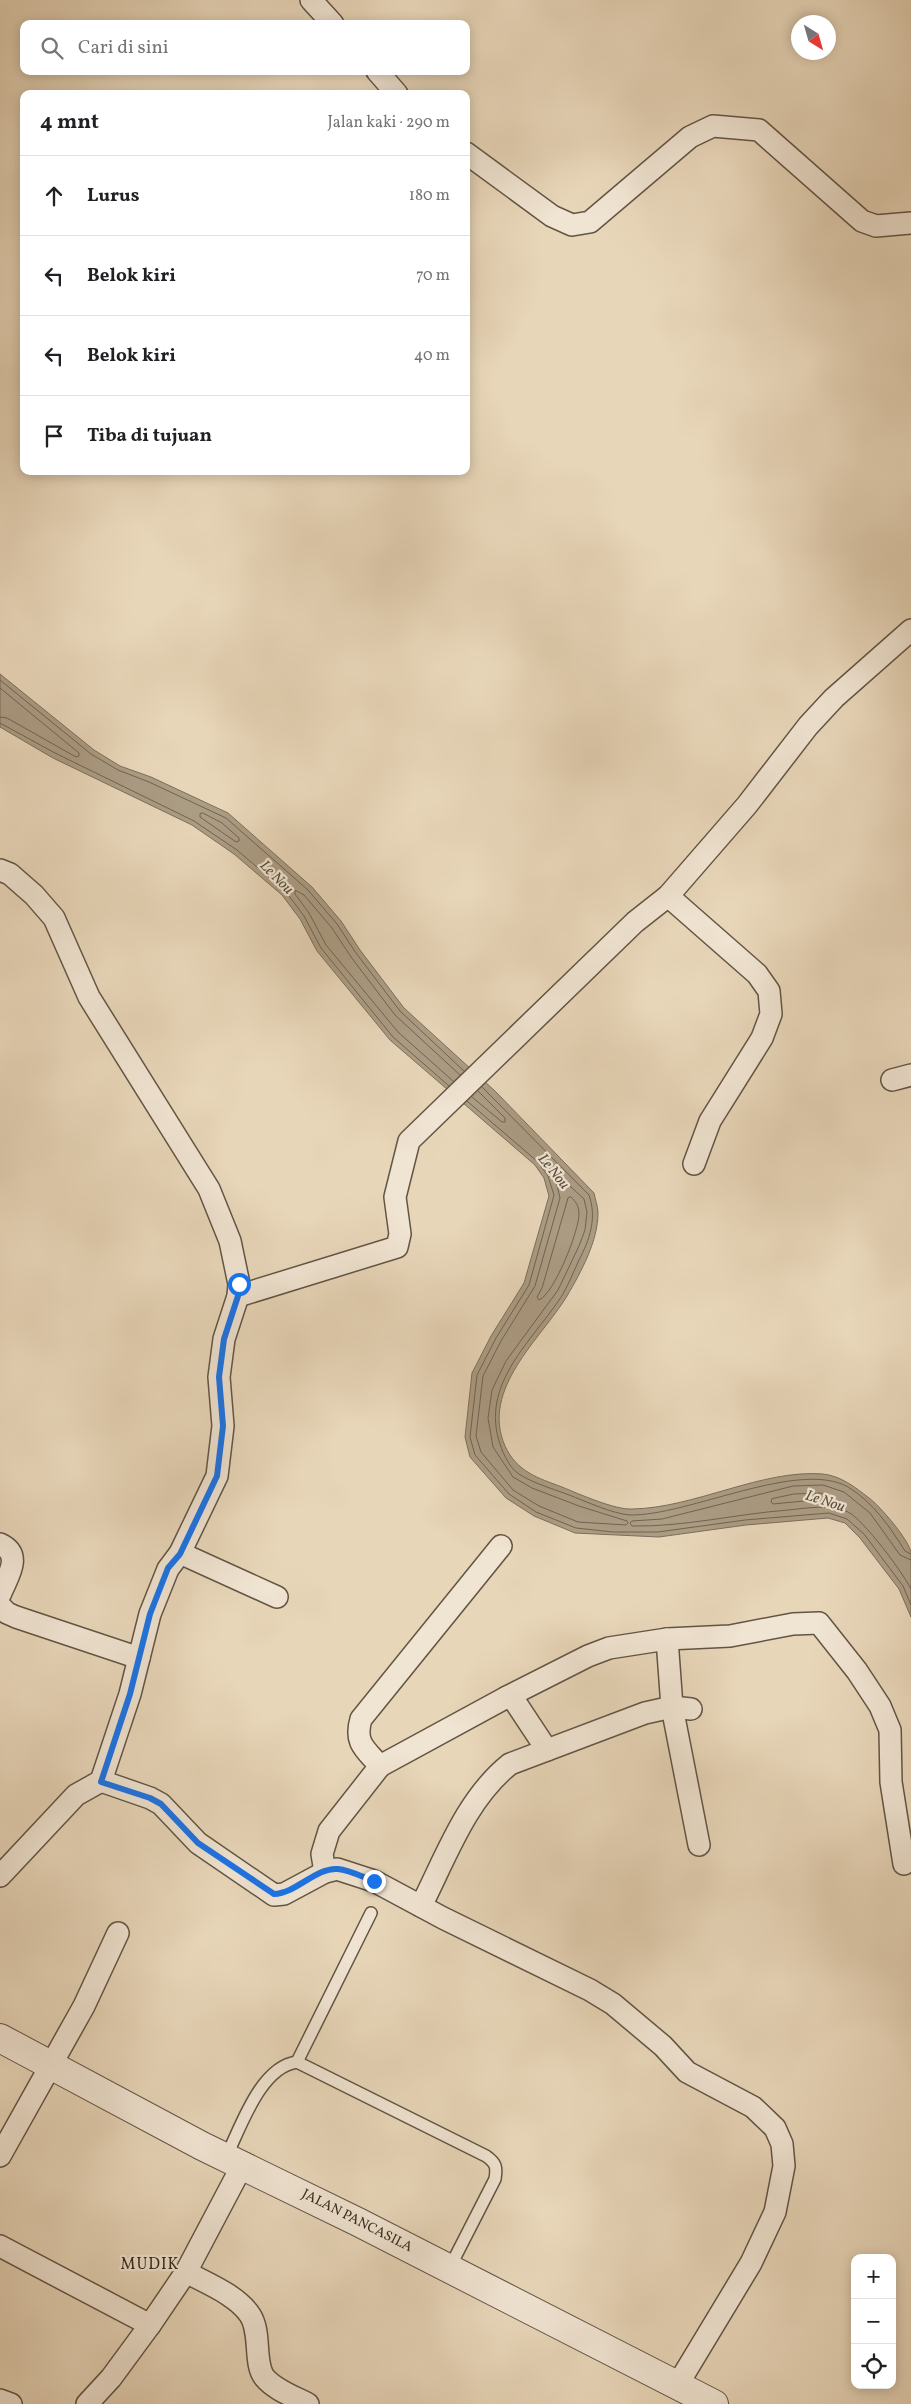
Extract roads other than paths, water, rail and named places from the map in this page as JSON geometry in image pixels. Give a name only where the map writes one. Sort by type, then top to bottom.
[{"type":"street","points":[[311,0],[329,20]]},
{"type":"street","points":[[380,75],[394,90]]},
{"type":"street","points":[[470,155],[552,216],[572,225],[590,222],[690,137],[713,126],[759,130],[862,221],[876,226],[911,223]]},
{"type":"street","points":[[238,1296],[397,1247],[400,1234],[395,1197],[409,1141],[487,1063],[635,922],[668,896],[747,805],[821,712],[834,698],[911,630]]},
{"type":"street","points":[[0,870],[10,874],[28,889],[54,918],[89,997],[209,1189],[230,1241],[239,1284],[238,1296],[224,1339],[221,1358],[219,1377],[223,1426],[217,1476],[180,1554],[168,1568],[150,1614],[139,1658],[101,1782],[76,1795],[0,1876]]},
{"type":"street","points":[[668,896],[758,974],[769,991],[771,1014],[762,1038],[710,1121],[694,1164]]},
{"type":"street","points":[[0,1544],[9,1549],[13,1555],[13,1561],[0,1595]]},
{"type":"street","points":[[380,1766],[360,1744],[357,1733],[360,1719],[501,1546]]},
{"type":"street","points":[[180,1554],[277,1597]]},
{"type":"street","points":[[0,1606],[7,1613],[16,1617],[139,1658]]},
{"type":"street","points":[[325,1872],[322,1854],[329,1831],[380,1766],[507,1697],[600,1650],[667,1639],[730,1636],[816,1623],[824,1628],[858,1670],[880,1706],[890,1730],[891,1782],[904,1864]]},
{"type":"street","points":[[667,1639],[682,1708],[699,1846]]},
{"type":"street","points":[[507,1697],[514,1700],[547,1750]]},
{"type":"street","points":[[421,1906],[477,1797],[493,1778],[510,1764],[645,1713],[682,1708]]},
{"type":"street","points":[[101,1782],[150,1798],[161,1804],[198,1843],[274,1894],[284,1894],[325,1872],[337,1869],[374,1881],[613,2004],[663,2046],[686,2072],[753,2106],[775,2128],[782,2144],[784,2166],[775,2212],[751,2263],[678,2384]]},
{"type":"street","points":[[0,2156],[84,2006],[118,1933]]},
{"type":"street","name":"JALAN PANCASILA","points":[[0,2038],[714,2404]]},
{"type":"street","points":[[87,2404],[106,2384],[150,2325],[186,2272],[235,2160]]},
{"type":"street","points":[[0,2246],[150,2325]]},
{"type":"street","points":[[186,2272],[218,2290],[250,2314],[256,2328],[264,2377],[272,2384],[308,2404]]},
{"type":"street","points":[[0,2400],[11,2404]]},
{"type":"lane","points":[[297,2062],[371,1913]]},
{"type":"lane","points":[[235,2160],[266,2080],[278,2068],[288,2063],[297,2062],[486,2156],[494,2162],[496,2169],[495,2179],[450,2269]]},
{"type":"water","name":"Le Nou","points":[[0,674],[94,750],[120,766],[151,777],[228,813],[312,887],[341,921],[360,950],[404,1008],[495,1091],[594,1193],[598,1210],[597,1224],[588,1256],[567,1296],[517,1366],[507,1385],[500,1405],[499,1425],[505,1446],[516,1462],[529,1473],[545,1480],[587,1497],[625,1509],[656,1507],[680,1502],[776,1477],[823,1474],[836,1477],[853,1486],[874,1502],[893,1523],[909,1546],[911,1552],[911,1617],[899,1589],[860,1538],[845,1523],[828,1518],[746,1525],[659,1537],[575,1533],[534,1516],[506,1498],[470,1457],[465,1437],[472,1373],[491,1336],[524,1283],[549,1196],[544,1178],[535,1165],[390,1040],[317,951],[300,919],[282,895],[234,854],[192,825],[53,758],[0,727]]},
{"type":"district","name":"MUDIK","points":[[150,2265]]}]
